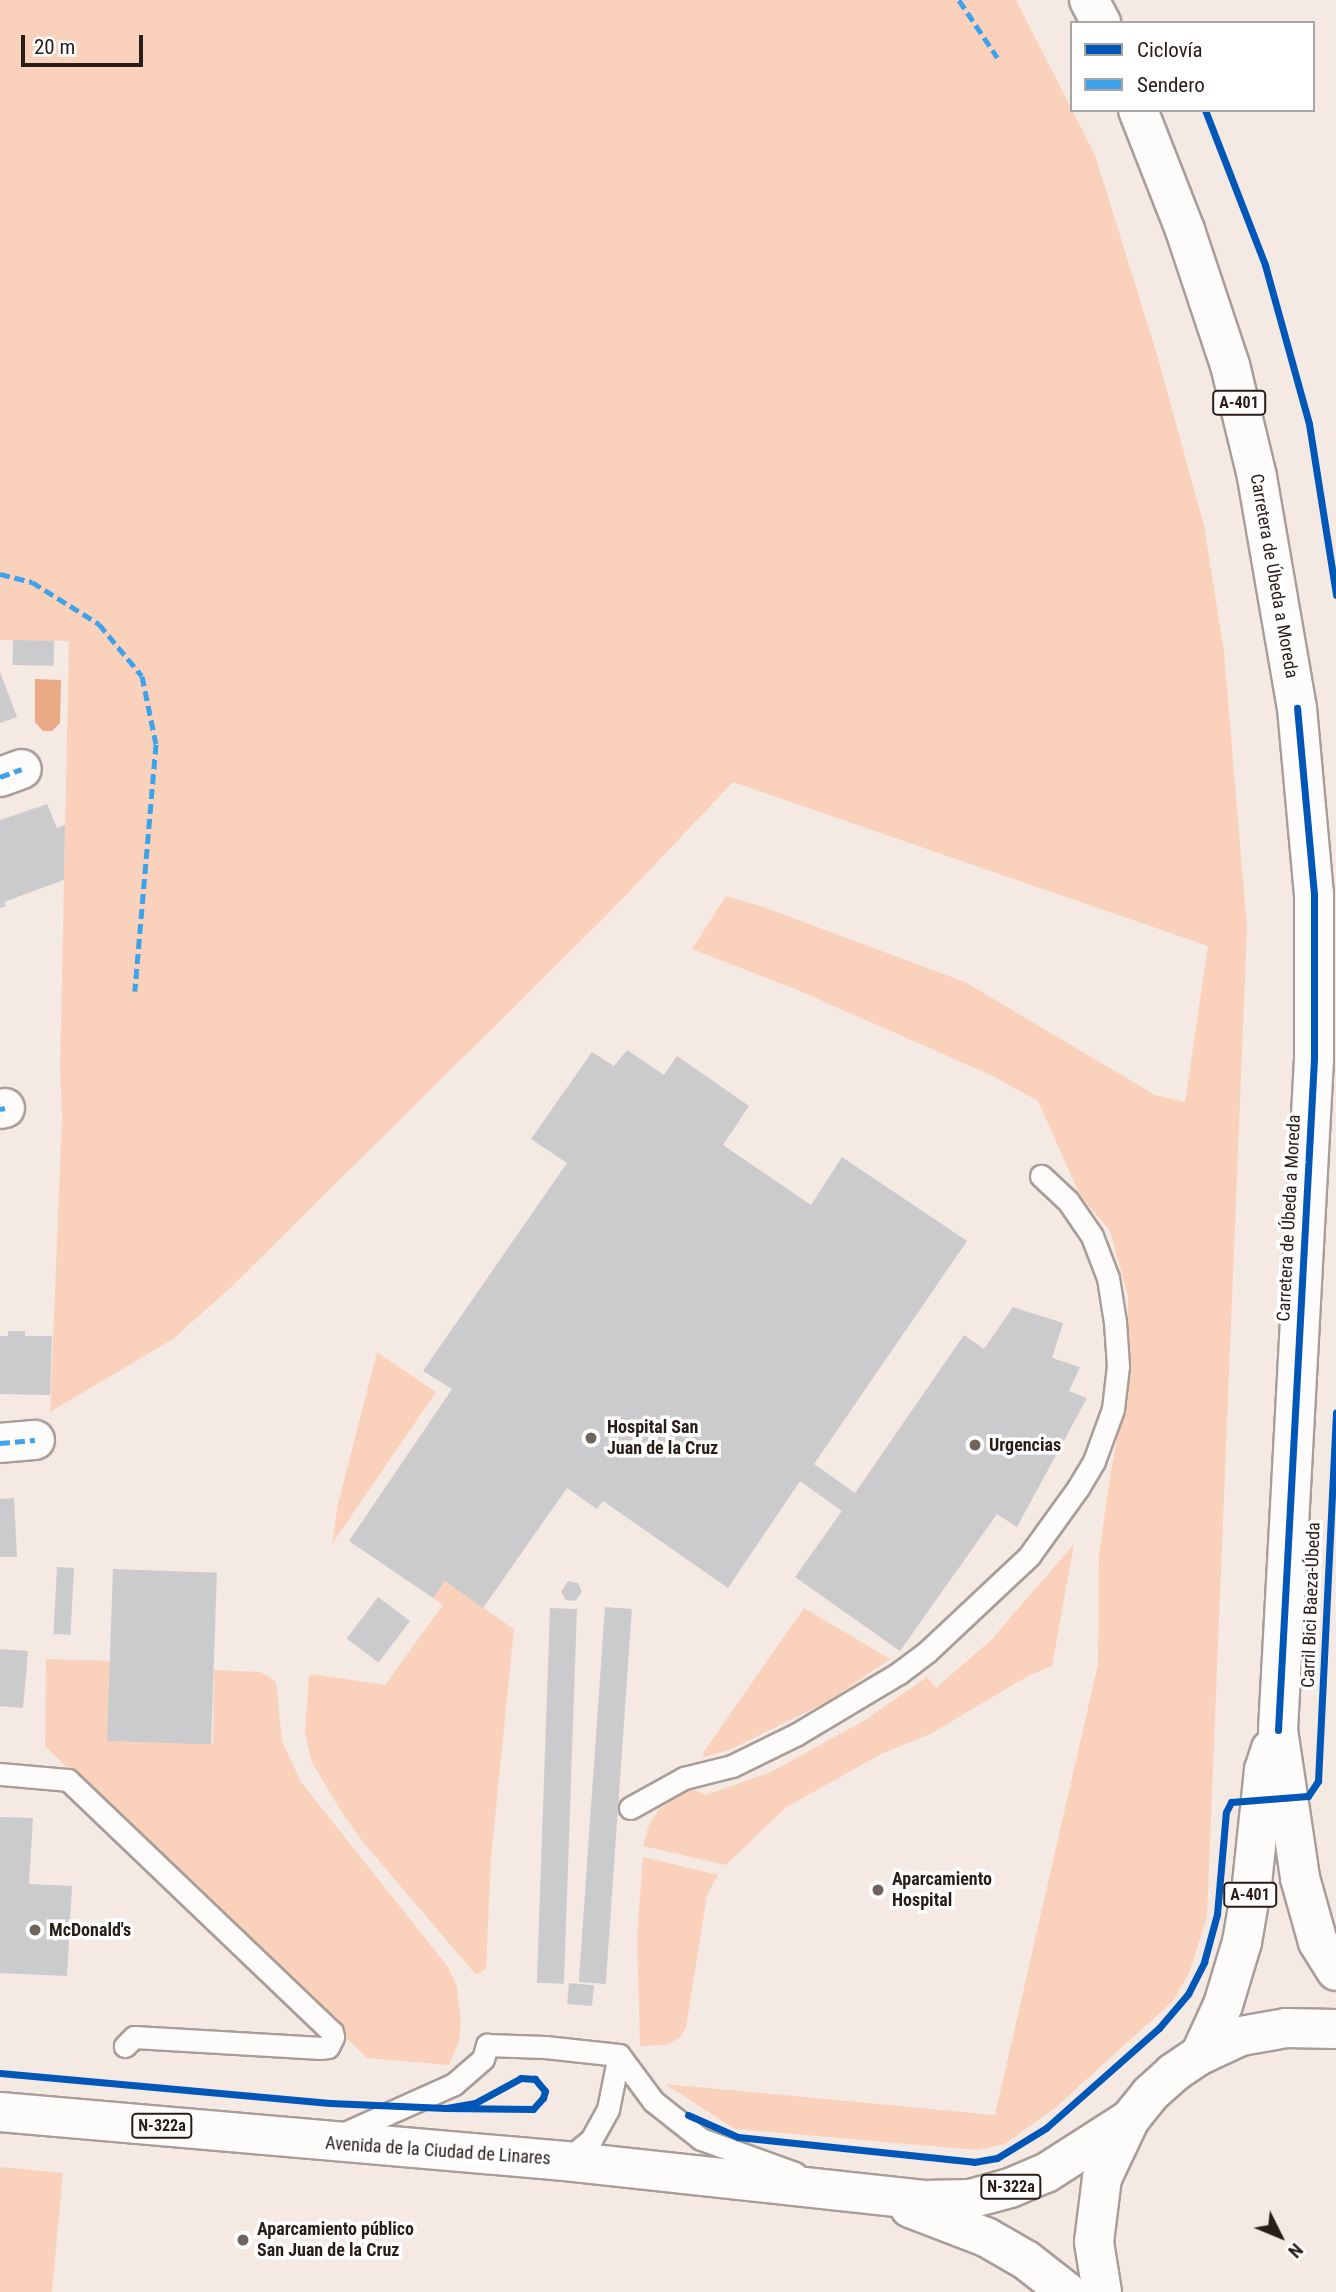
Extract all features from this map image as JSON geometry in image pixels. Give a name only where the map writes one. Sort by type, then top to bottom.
[{"type":"main road","points":[[1089,0],[1100,21]]},
{"type":"main road","name":"Carretera de Úbeda a Moreda","points":[[1139,112],[1185,230],[1230,365],[1257,477],[1297,708],[1314,894],[1314,1059],[1278,1730],[1300,1878],[1318,1942],[1336,1970]]},
{"type":"main road","name":"Carretera de Úbeda a Moreda","points":[[1200,2055],[1223,2005],[1242,1942],[1252,1884],[1264,1770],[1278,1730]]},
{"type":"main road","points":[[1101,2292],[1094,2242],[1096,2209],[1102,2178],[1130,2119],[1173,2073],[1200,2055],[1241,2036],[1286,2028],[1336,2029]]},
{"type":"main road","name":"Avenida de la Ciudad de Linares","points":[[0,2112],[565,2161],[924,2200],[970,2199],[1010,2188],[1046,2173],[1130,2119]]},
{"type":"main road","name":"Avenida de la Ciudad de Linares","points":[[857,2192],[986,2237],[1026,2260],[1066,2292]]},
{"type":"lane","points":[[630,1808],[684,1778],[732,1766],[797,1734],[899,1674],[928,1651],[1029,1556],[1078,1488],[1094,1461],[1113,1409],[1118,1366],[1115,1322],[1108,1278],[1092,1236],[1068,1201],[1041,1176]]},
{"type":"lane","points":[[0,1774],[68,1780],[332,2032],[333,2037],[328,2047],[321,2048],[134,2037],[125,2046]]},
{"type":"lane","points":[[324,2142],[454,2084],[483,2059],[487,2045],[545,2047],[619,2055],[653,2101],[701,2139],[857,2192]]},
{"type":"lane","points":[[565,2161],[591,2140],[608,2109],[619,2055]]},
{"type":"shaded area","points":[[0,0],[1016,0],[1070,106],[1070,112],[1073,112],[1095,155],[1158,358],[1204,526],[1224,651],[1247,929],[1207,1917],[1189,1973],[1173,2001],[1055,2108],[1005,2144],[977,2150],[735,2129],[665,2084],[995,2115],[1098,1664],[1099,1556],[1110,1476],[1128,1383],[1128,1296],[1110,1231],[1080,1195],[1038,1101],[991,1075],[795,989],[692,949],[726,896],[763,907],[965,982],[1155,1095],[1185,1102],[1208,946],[733,782],[608,914],[229,1289],[173,1339],[50,1412],[62,1119],[60,1069],[69,641],[0,640]]},
{"type":"shaded area","points":[[35,679],[61,680],[60,723],[52,731],[43,731],[35,722]]},
{"type":"shaded area","points":[[377,1352],[436,1392],[332,1544],[338,1504]]},
{"type":"shaded area","points":[[1074,1544],[1052,1666],[1030,1675],[930,1734],[881,1754],[785,1808],[726,1865],[643,1846],[648,1827],[659,1809],[690,1788],[706,1795],[771,1772],[865,1720],[927,1677],[936,1688],[991,1640]]},
{"type":"shaded area","points":[[445,1581],[514,1629],[491,1859],[486,1969],[476,1975],[363,1842],[341,1811],[311,1761],[305,1731],[309,1676],[313,1674],[385,1685],[443,1605],[433,1598]]},
{"type":"shaded area","points":[[804,1608],[890,1659],[827,1702],[731,1749],[704,1757],[703,1753]]},
{"type":"shaded area","points":[[46,1659],[112,1661],[110,1741],[213,1743],[214,1670],[261,1672],[276,1682],[282,1741],[301,1782],[448,1967],[457,1986],[461,2023],[459,2042],[449,2065],[367,2058],[45,1746]]},
{"type":"shaded area","points":[[643,1857],[718,1875],[707,1895],[686,2028],[680,2037],[667,2045],[640,2046],[637,1936]]},
{"type":"shaded area","points":[[0,2167],[63,2173],[52,2292],[0,2292]]},
{"type":"building","points":[[13,640],[54,641],[54,666],[13,665]]},
{"type":"building","points":[[0,672],[17,717],[0,723]]},
{"type":"building","points":[[47,804],[57,828],[65,825],[64,880],[4,902],[6,906],[0,908],[0,820]]},
{"type":"building","name":"Hospital San Juan de la Cruz","points":[[627,1050],[664,1075],[677,1056],[749,1106],[723,1145],[811,1205],[842,1157],[967,1241],[814,1464],[855,1493],[964,1335],[984,1349],[1013,1307],[1063,1323],[1052,1358],[1080,1367],[1069,1391],[1087,1398],[1017,1527],[997,1514],[900,1651],[795,1577],[842,1511],[800,1481],[728,1588],[603,1501],[597,1509],[567,1488],[483,1608],[445,1581],[433,1598],[349,1541],[452,1389],[423,1371],[567,1163],[531,1139],[592,1052],[614,1066]]},
{"type":"building","points":[[8,1331],[25,1331],[25,1336],[52,1336],[50,1395],[0,1394],[0,1336],[8,1336]]},
{"type":"building","points":[[14,1498],[17,1557],[0,1557],[0,1499]]},
{"type":"building","points":[[57,1567],[74,1568],[70,1635],[53,1634]]},
{"type":"building","points":[[113,1569],[217,1573],[211,1745],[107,1741]]},
{"type":"building","points":[[568,1581],[578,1583],[582,1592],[575,1601],[566,1600],[561,1592]]},
{"type":"building","points":[[378,1597],[410,1621],[379,1663],[347,1639]]},
{"type":"building","points":[[605,1607],[632,1609],[606,1984],[579,1982]]},
{"type":"building","points":[[550,1608],[577,1609],[564,1984],[537,1983]]},
{"type":"building","points":[[0,1649],[28,1651],[23,1708],[0,1706]]},
{"type":"building","name":"McDonald's","points":[[0,1817],[33,1818],[29,1884],[72,1886],[67,1976],[0,1973]]},
{"type":"building","points":[[569,1983],[594,1985],[592,2006],[567,2004]]},
{"type":"marked path","points":[[959,0],[997,57]]},
{"type":"marked path","points":[[0,574],[32,582],[99,624],[142,676],[156,744],[135,991]]},
{"type":"marked path","points":[[0,777],[22,769]]},
{"type":"marked path","points":[[0,1109],[5,1108]]},
{"type":"marked path","points":[[0,1443],[35,1440]]},
{"type":"cycle path","points":[[1206,112],[1265,265],[1309,424],[1336,595]]},
{"type":"cycle path","name":"Carril Bici Baeza-Úbeda","points":[[1278,1730],[1314,1059],[1314,894],[1297,708]]},
{"type":"cycle path","name":"Carril Bici Baeza-Úbeda","points":[[688,2115],[738,2137],[974,2162],[997,2158],[1046,2128],[1159,2028],[1188,1994],[1204,1962],[1217,1914],[1226,1812],[1231,1802],[1308,1796],[1318,1781],[1336,1412]]},
{"type":"cycle path","points":[[0,2073],[330,2103],[446,2108],[533,2109],[543,2098],[545,2091],[535,2079],[521,2078],[475,2103],[446,2108]]},
{"type":"place","name":"Hospital San Juan de la Cruz","points":[[591,1438]]},
{"type":"place","name":"Urgencias","points":[[975,1445]]},
{"type":"place","name":"Aparcamiento Hospital","points":[[878,1890]]},
{"type":"place","name":"McDonald's","points":[[35,1930]]},
{"type":"place","name":"Aparcamiento público San Juan de la Cruz","points":[[243,2240]]}]
